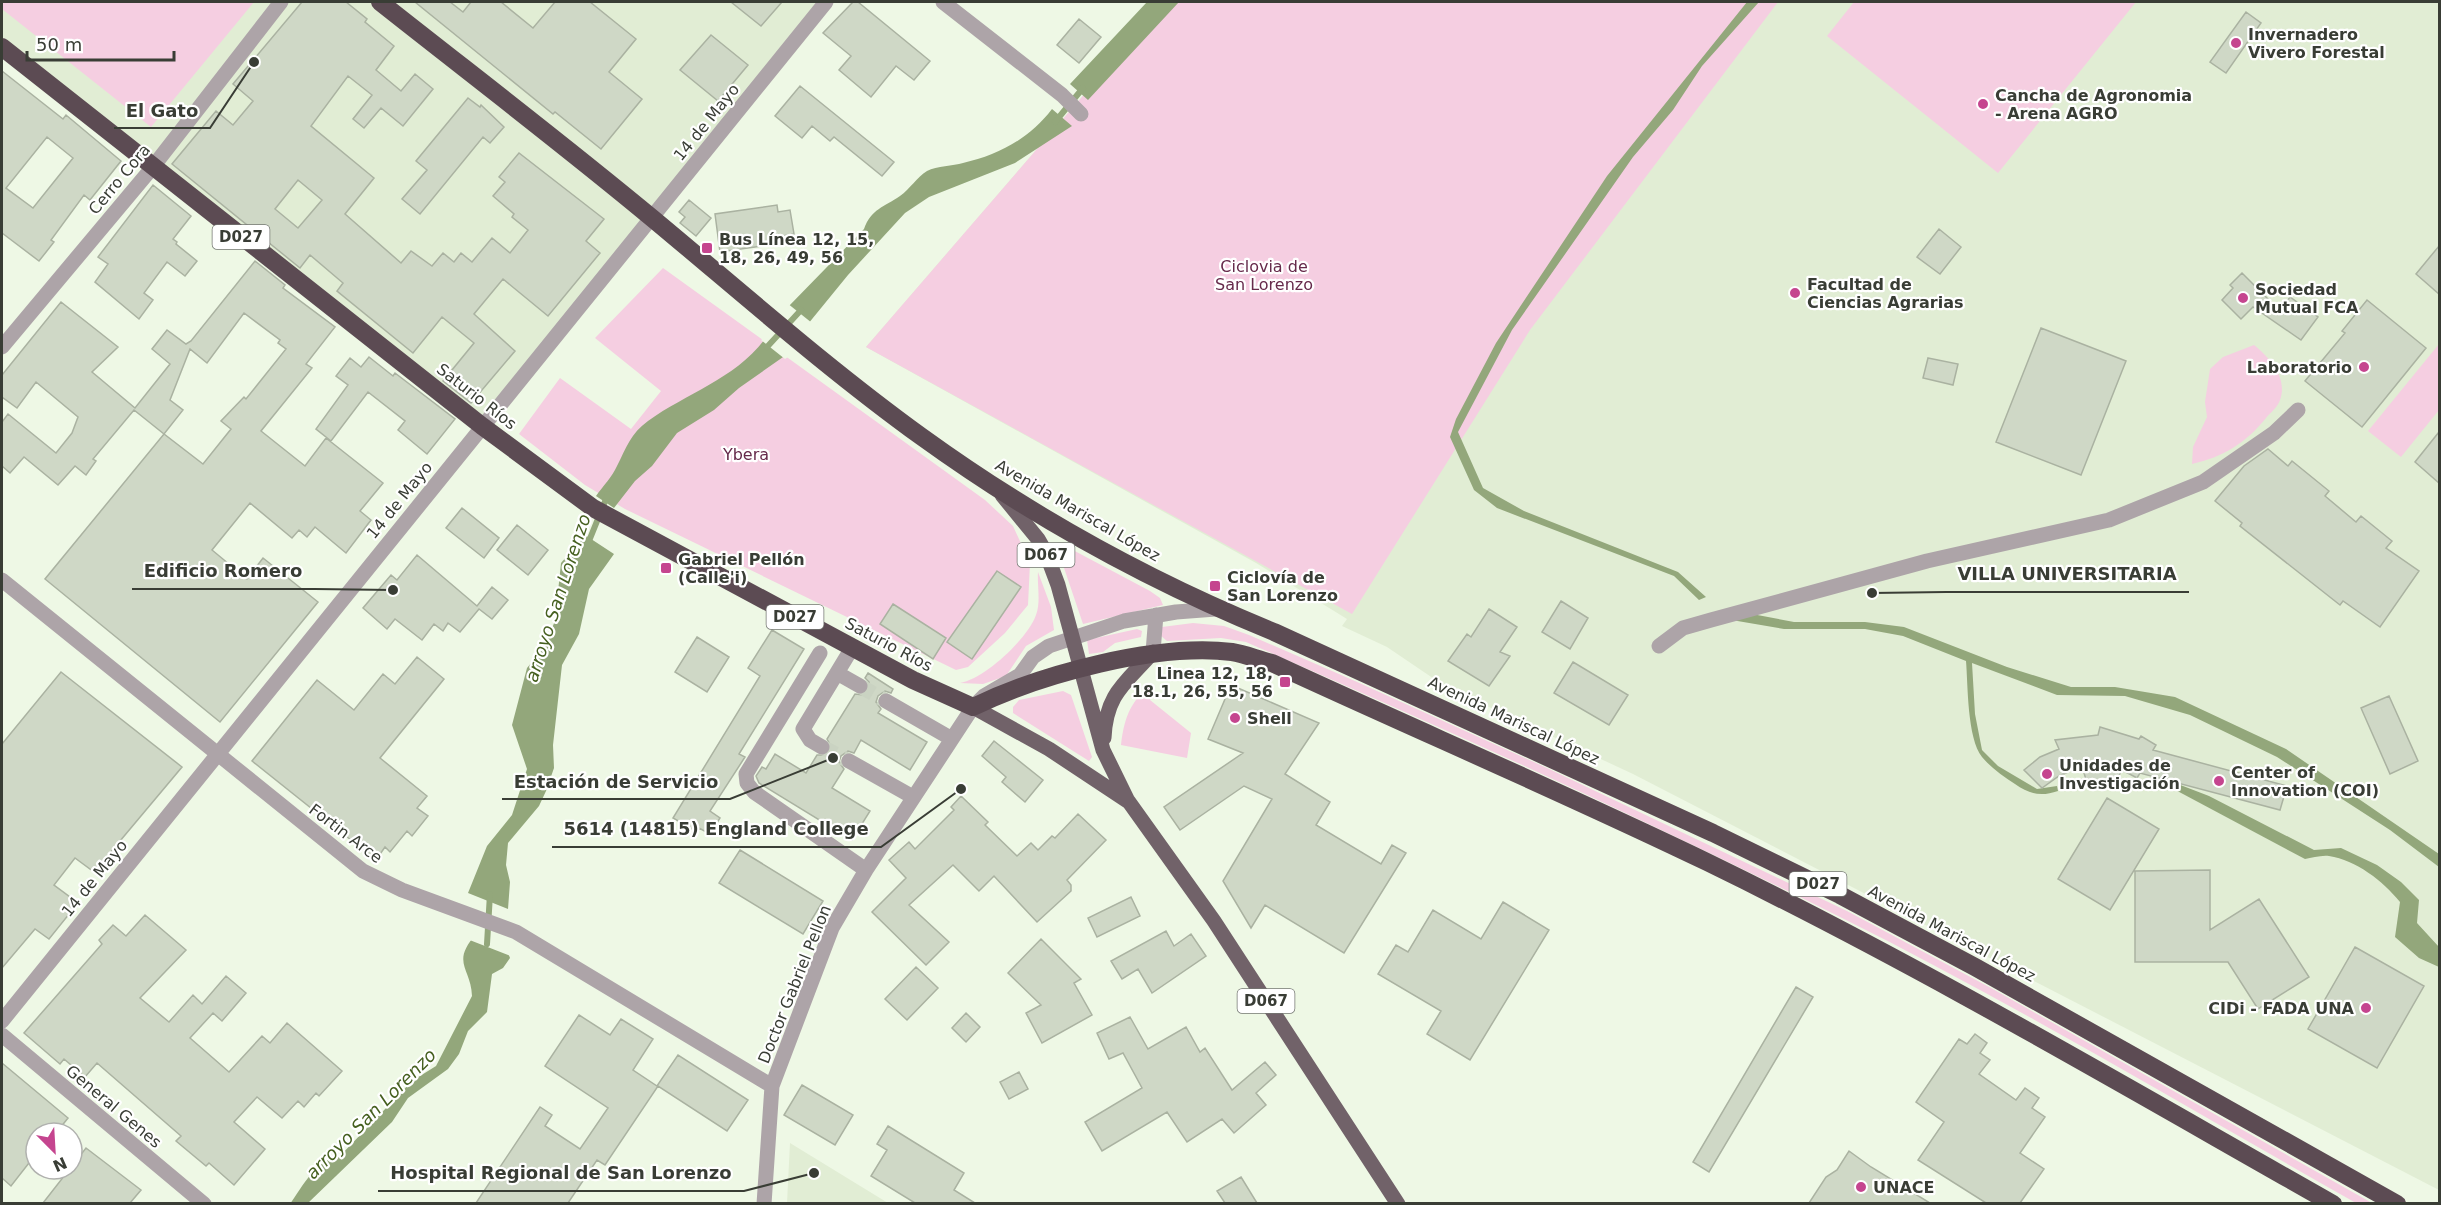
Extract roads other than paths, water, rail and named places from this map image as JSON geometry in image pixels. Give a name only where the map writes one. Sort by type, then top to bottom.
[{"type":"highway","name":"D027","points":[[380,2],[651,218]]},
{"type":"highway","name":"Saturio Ríos","points":[[2,47],[152,168],[482,426],[567,489],[619,524],[913,680],[973,707]]},
{"type":"highway","name":"Avenida Mariscal López","points":[[651,218],[747,300],[923,438],[995,486],[1121,559],[1216,609],[1274,632],[1702,828],[1840,895],[1975,967],[2397,1203]]},
{"type":"highway","name":"D027","points":[[973,707],[1013,690],[1080,670],[1154,652],[1204,650],[1234,652],[1272,663],[1696,857],[1962,994],[2333,1203]]},
{"type":"main road","name":"D067","points":[[995,486],[1038,538],[1046,554],[1103,750],[1129,802],[1214,921],[1398,1203]]},
{"type":"main road","points":[[1103,750],[1105,717],[1114,694],[1154,652]]},
{"type":"main road","name":"D067","points":[[973,707],[1049,748],[1129,802]]},
{"type":"street","name":"Cerro Cora","points":[[2,346],[152,168],[281,2]]},
{"type":"street","name":"14 de Mayo","points":[[2,1021],[826,2]]},
{"type":"street","points":[[943,2],[1062,95],[1081,114]]},
{"type":"street","points":[[1659,646],[1683,628],[1711,620],[1927,561],[2109,520],[2203,482],[2274,433],[2298,410]]},
{"type":"street","name":"Fortin Arce","points":[[2,580],[363,871],[402,890],[516,932],[772,1086]]},
{"type":"street","name":"Doctor Gabriel Pellon","points":[[764,1203],[772,1086],[832,928],[866,870],[973,707],[984,696],[1020,675],[1037,653],[1072,638],[1124,621],[1155,615],[1216,609]]},
{"type":"street","points":[[1154,652],[1155,615]]},
{"type":"street","points":[[822,747],[810,740],[803,729],[852,648]]},
{"type":"street","points":[[820,652],[746,774],[747,783],[754,792],[866,870]]},
{"type":"street","points":[[837,673],[860,686]]},
{"type":"street","points":[[886,701],[952,738]]},
{"type":"street","points":[[849,761],[914,797]]},
{"type":"street","name":"General Genes","points":[[2,1035],[204,1203]]},
{"type":"water","points":[[1147,2],[1179,2],[1088,100],[1070,84]]},
{"type":"water","points":[[1747,2],[1759,2],[1702,66],[1673,110],[1633,157],[1512,330],[1458,432],[1483,488],[1524,511],[1678,572],[1706,597],[1699,600],[1674,576],[1497,508],[1474,490],[1450,437],[1456,419],[1496,343],[1607,176]]},
{"type":"water","points":[[1052,109],[1072,126],[1015,163],[929,197],[905,213],[848,275],[808,324],[788,307],[864,229],[874,213],[904,193],[927,171],[976,160],[1001,150],[1034,129]]},
{"type":"water","points":[[765,339],[786,355],[739,388],[714,410],[677,433],[652,466],[635,481],[614,508],[596,496],[613,474],[626,447],[642,426],[740,365]]},
{"type":"water","points":[[585,535],[614,554],[589,589],[579,634],[562,665],[553,745],[554,768],[546,791],[539,806],[508,843],[506,865],[510,882],[508,909],[468,893],[487,846],[512,815],[527,769],[512,725],[527,668],[543,649],[555,621],[561,563]]},
{"type":"water","points":[[1752,614],[1794,622],[1865,622],[1904,627],[2007,667],[2071,687],[2115,687],[2175,697],[2286,749],[2439,854],[2439,867],[2390,830],[2277,757],[2190,715],[2125,696],[2057,695],[1972,663],[1975,714],[1982,750],[1998,766],[2037,789],[2057,786],[2058,791],[2046,794],[2030,792],[1993,768],[1977,748],[1969,711],[1966,661],[1903,636],[1865,629],[1784,629],[1714,617]]},
{"type":"water","points":[[2170,781],[2209,796],[2314,850],[2341,848],[2377,865],[2401,882],[2419,900],[2417,923],[2439,947],[2439,967],[2419,958],[2395,937],[2400,902],[2368,873],[2339,858],[2320,856],[2305,859],[2168,786]]},
{"type":"water","points":[[477,933],[504,942],[510,958],[503,968],[492,974],[487,1012],[468,1031],[459,1054],[448,1069],[408,1098],[392,1122],[308,1203],[290,1204],[317,1168],[324,1162],[339,1157],[412,1081],[436,1066],[472,996],[463,958],[469,943]]},
{"type":"waterway","name":"arroyo San Lorenzo","points":[[1055,122],[1083,88]]},
{"type":"waterway","name":"arroyo San Lorenzo","points":[[767,347],[801,310]]},
{"type":"waterway","name":"arroyo San Lorenzo","points":[[587,546],[608,494]]},
{"type":"waterway","name":"arroyo San Lorenzo","points":[[487,944],[490,894]]},
{"type":"tunnel","points":[[860,686],[886,701]]},
{"type":"tunnel","points":[[822,747],[849,761]]},
{"type":"place","name":"Invernadero Vivero Forestal","points":[[2236,43]]},
{"type":"place","name":"El Gato","points":[[254,62]]},
{"type":"place","name":"Cancha de Agronomia - Arena AGRO","points":[[1983,104]]},
{"type":"place","name":"Bus Línea 12, 15, 18, 26, 49, 56","points":[[707,248]]},
{"type":"place","name":"Facultad de Ciencias Agrarias","points":[[1795,293]]},
{"type":"place","name":"Sociedad Mutual FCA","points":[[2243,298]]},
{"type":"place","name":"Laboratorio","points":[[2364,367]]},
{"type":"place","name":"Gabriel Pellón (Calle'i)","points":[[666,568]]},
{"type":"place","name":"Ciclovía de San Lorenzo","points":[[1215,586]]},
{"type":"place","name":"Edificio Romero","points":[[393,590]]},
{"type":"place","name":"VILLA UNIVERSITARIA","points":[[1872,593]]},
{"type":"place","name":"Linea 12, 18, 18.1, 26, 55, 56","points":[[1285,682]]},
{"type":"place","name":"Shell","points":[[1235,718]]},
{"type":"place","name":"Estación de Servicio","points":[[833,758]]},
{"type":"place","name":"Unidades de Investigación","points":[[2047,774]]},
{"type":"place","name":"Center of Innovation (COI)","points":[[2219,781]]},
{"type":"place","name":"5614 (14815) England College","points":[[961,789]]},
{"type":"place","name":"CIDi - FADA UNA","points":[[2366,1008]]},
{"type":"place","name":"Hospital Regional de San Lorenzo","points":[[814,1173]]},
{"type":"place","name":"UNACE","points":[[1861,1187]]},
{"type":"park label","name":"Ciclovia de San Lorenzo","points":[[1264,275]]},
{"type":"park label","name":"Ybera","points":[[746,454]]}]
